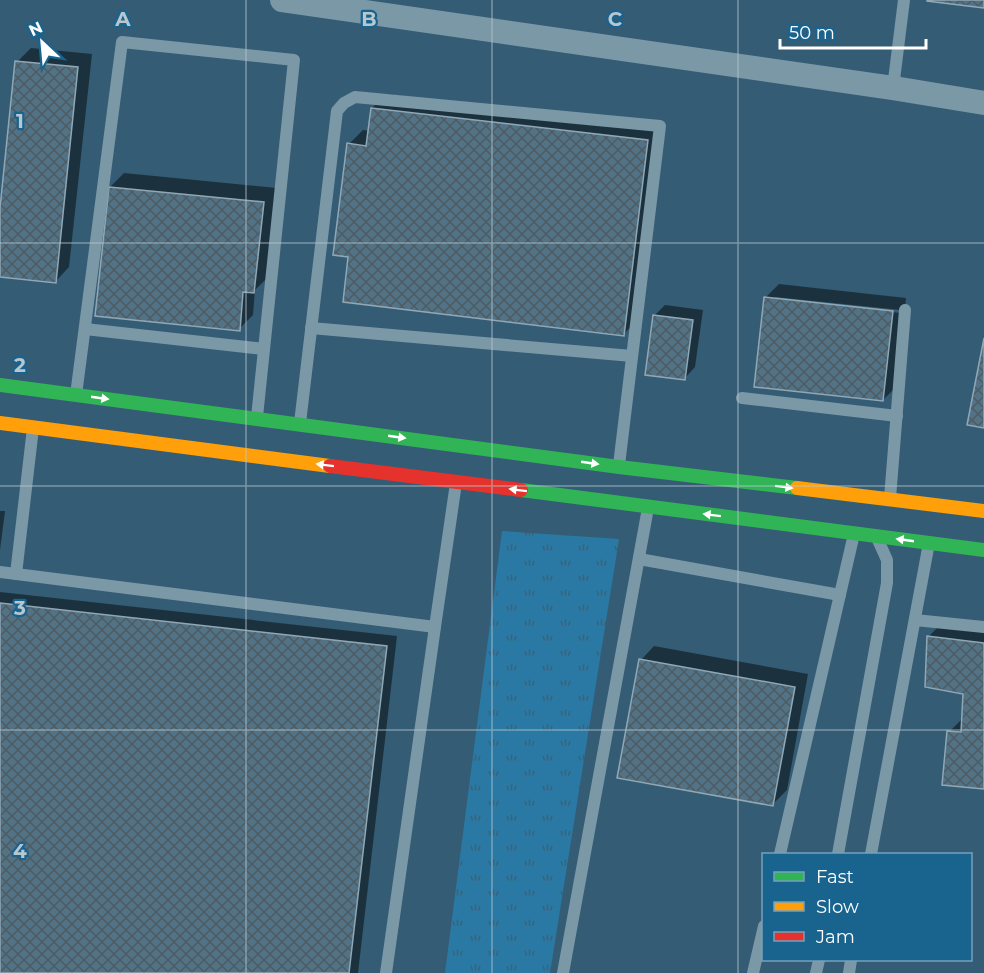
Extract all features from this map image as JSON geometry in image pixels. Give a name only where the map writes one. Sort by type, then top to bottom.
[{"type":"main road","points":[[0,385],[619,467],[984,511]]},
{"type":"main road","points":[[0,423],[984,550]]},
{"type":"street","points":[[282,0],[984,103]]},
{"type":"lane","points":[[893,88],[904,0]]},
{"type":"lane","points":[[76,395],[122,42],[294,60],[257,419]]},
{"type":"lane","points":[[300,424],[337,111],[344,103],[355,97],[660,126],[619,467]]},
{"type":"lane","points":[[890,500],[905,310]]},
{"type":"lane","points":[[311,328],[632,356]]},
{"type":"lane","points":[[85,329],[264,349]]},
{"type":"lane","points":[[742,398],[897,416]]},
{"type":"lane","points":[[16,574],[33,427]]},
{"type":"lane","points":[[386,973],[456,482]]},
{"type":"lane","points":[[563,973],[649,507]]},
{"type":"lane","points":[[780,853],[854,533]]},
{"type":"lane","points":[[838,853],[887,583],[887,560],[876,536]]},
{"type":"lane","points":[[871,853],[929,543]]},
{"type":"lane","points":[[639,559],[840,595]]},
{"type":"lane","points":[[0,572],[435,627]]},
{"type":"lane","points":[[915,620],[984,627]]},
{"type":"lane","points":[[753,973],[762,935]]},
{"type":"green space","points":[[502,531],[619,539],[550,973],[445,973]]},
{"type":"building","points":[[984,0],[984,8],[927,1]]},
{"type":"building","points":[[15,61],[78,67],[56,283],[0,277],[0,208]]},
{"type":"building","points":[[371,108],[648,140],[624,336],[343,302],[348,257],[333,255],[347,143],[366,146]]},
{"type":"building","points":[[109,187],[264,202],[254,293],[243,292],[240,331],[95,316]]},
{"type":"building","points":[[764,297],[893,311],[883,401],[754,387]]},
{"type":"building","points":[[653,315],[693,320],[685,380],[645,375]]},
{"type":"building","points":[[984,338],[984,428],[967,425]]},
{"type":"building","points":[[0,603],[387,646],[349,973],[0,973]]},
{"type":"building","points":[[927,636],[984,643],[984,789],[942,785],[947,731],[961,732],[963,694],[925,687]]},
{"type":"building","points":[[639,659],[795,687],[773,806],[617,778]]},
{"type":"traffic: fast","points":[[0,385],[619,467],[797,488]]},
{"type":"traffic: fast","points":[[521,490],[984,550]]},
{"type":"traffic: slow","points":[[0,423],[330,466]]},
{"type":"traffic: slow","points":[[797,488],[984,511]]},
{"type":"traffic: jam","points":[[330,466],[521,490]]}]
